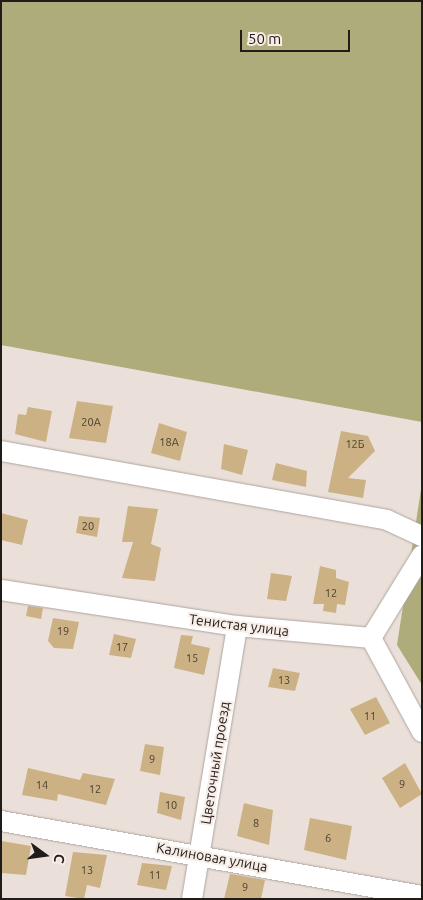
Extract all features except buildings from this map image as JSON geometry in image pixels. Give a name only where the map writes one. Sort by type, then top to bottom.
[{"type":"street","points":[[1,451],[387,520],[422,536]]},
{"type":"street","points":[[422,555],[371,638],[422,732]]},
{"type":"street","name":"Тенистая улица","points":[[1,590],[237,626],[371,638]]},
{"type":"street","name":"Цветочный проезд","points":[[192,899],[237,626]]},
{"type":"street","name":"Калиновая улица","points":[[1,821],[422,896]]},
{"type":"shaded area","points":[[1,1],[422,1],[422,422],[1,345]]},
{"type":"shaded area","points":[[422,483],[422,685],[397,645]]}]
